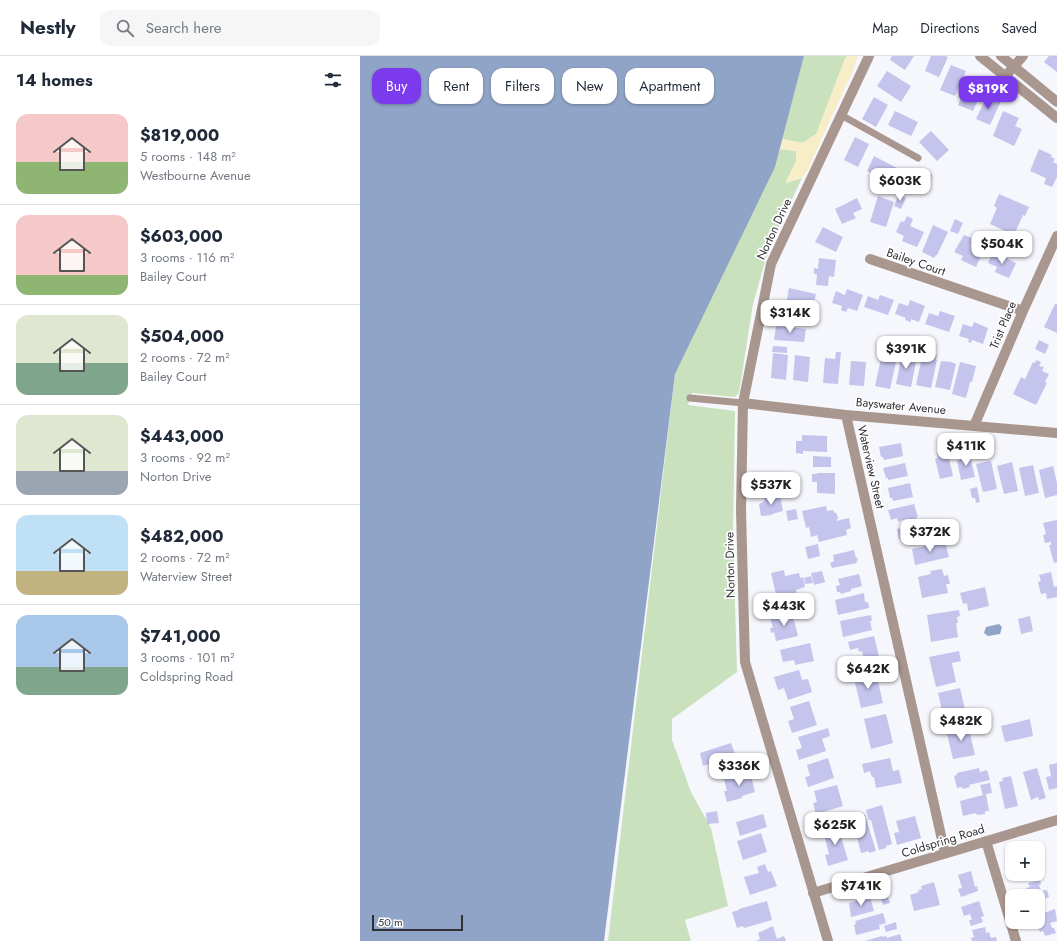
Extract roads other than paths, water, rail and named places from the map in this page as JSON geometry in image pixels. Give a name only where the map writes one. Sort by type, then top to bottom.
[{"type":"street","name":"Norton Drive","points":[[828,941],[745,662],[741,510],[743,403],[771,264],[869,56]]},
{"type":"street","points":[[980,56],[1057,118]]},
{"type":"street","points":[[1001,56],[1057,102]]},
{"type":"street","points":[[1005,76],[1023,56]]},
{"type":"street","name":"Trist Place","points":[[974,426],[1057,236]]},
{"type":"street","name":"Bailey Court","points":[[870,260],[1023,311]]},
{"type":"street","name":"Bayswater Avenue","points":[[743,403],[846,415],[1057,432]]},
{"type":"street","name":"Waterview Street","points":[[846,415],[945,853]]},
{"type":"street","name":"Coldspring Road","points":[[813,893],[1057,820]]},
{"type":"street","points":[[986,841],[1016,941]]},
{"type":"lane","points":[[841,115],[918,158]]},
{"type":"lane","points":[[690,398],[743,403]]},
{"type":"water","points":[[360,56],[804,56],[775,167],[675,374],[604,941],[360,941]]},
{"type":"water","points":[[999,624],[1002,627],[1000,634],[988,636],[984,633],[986,627]]}]
